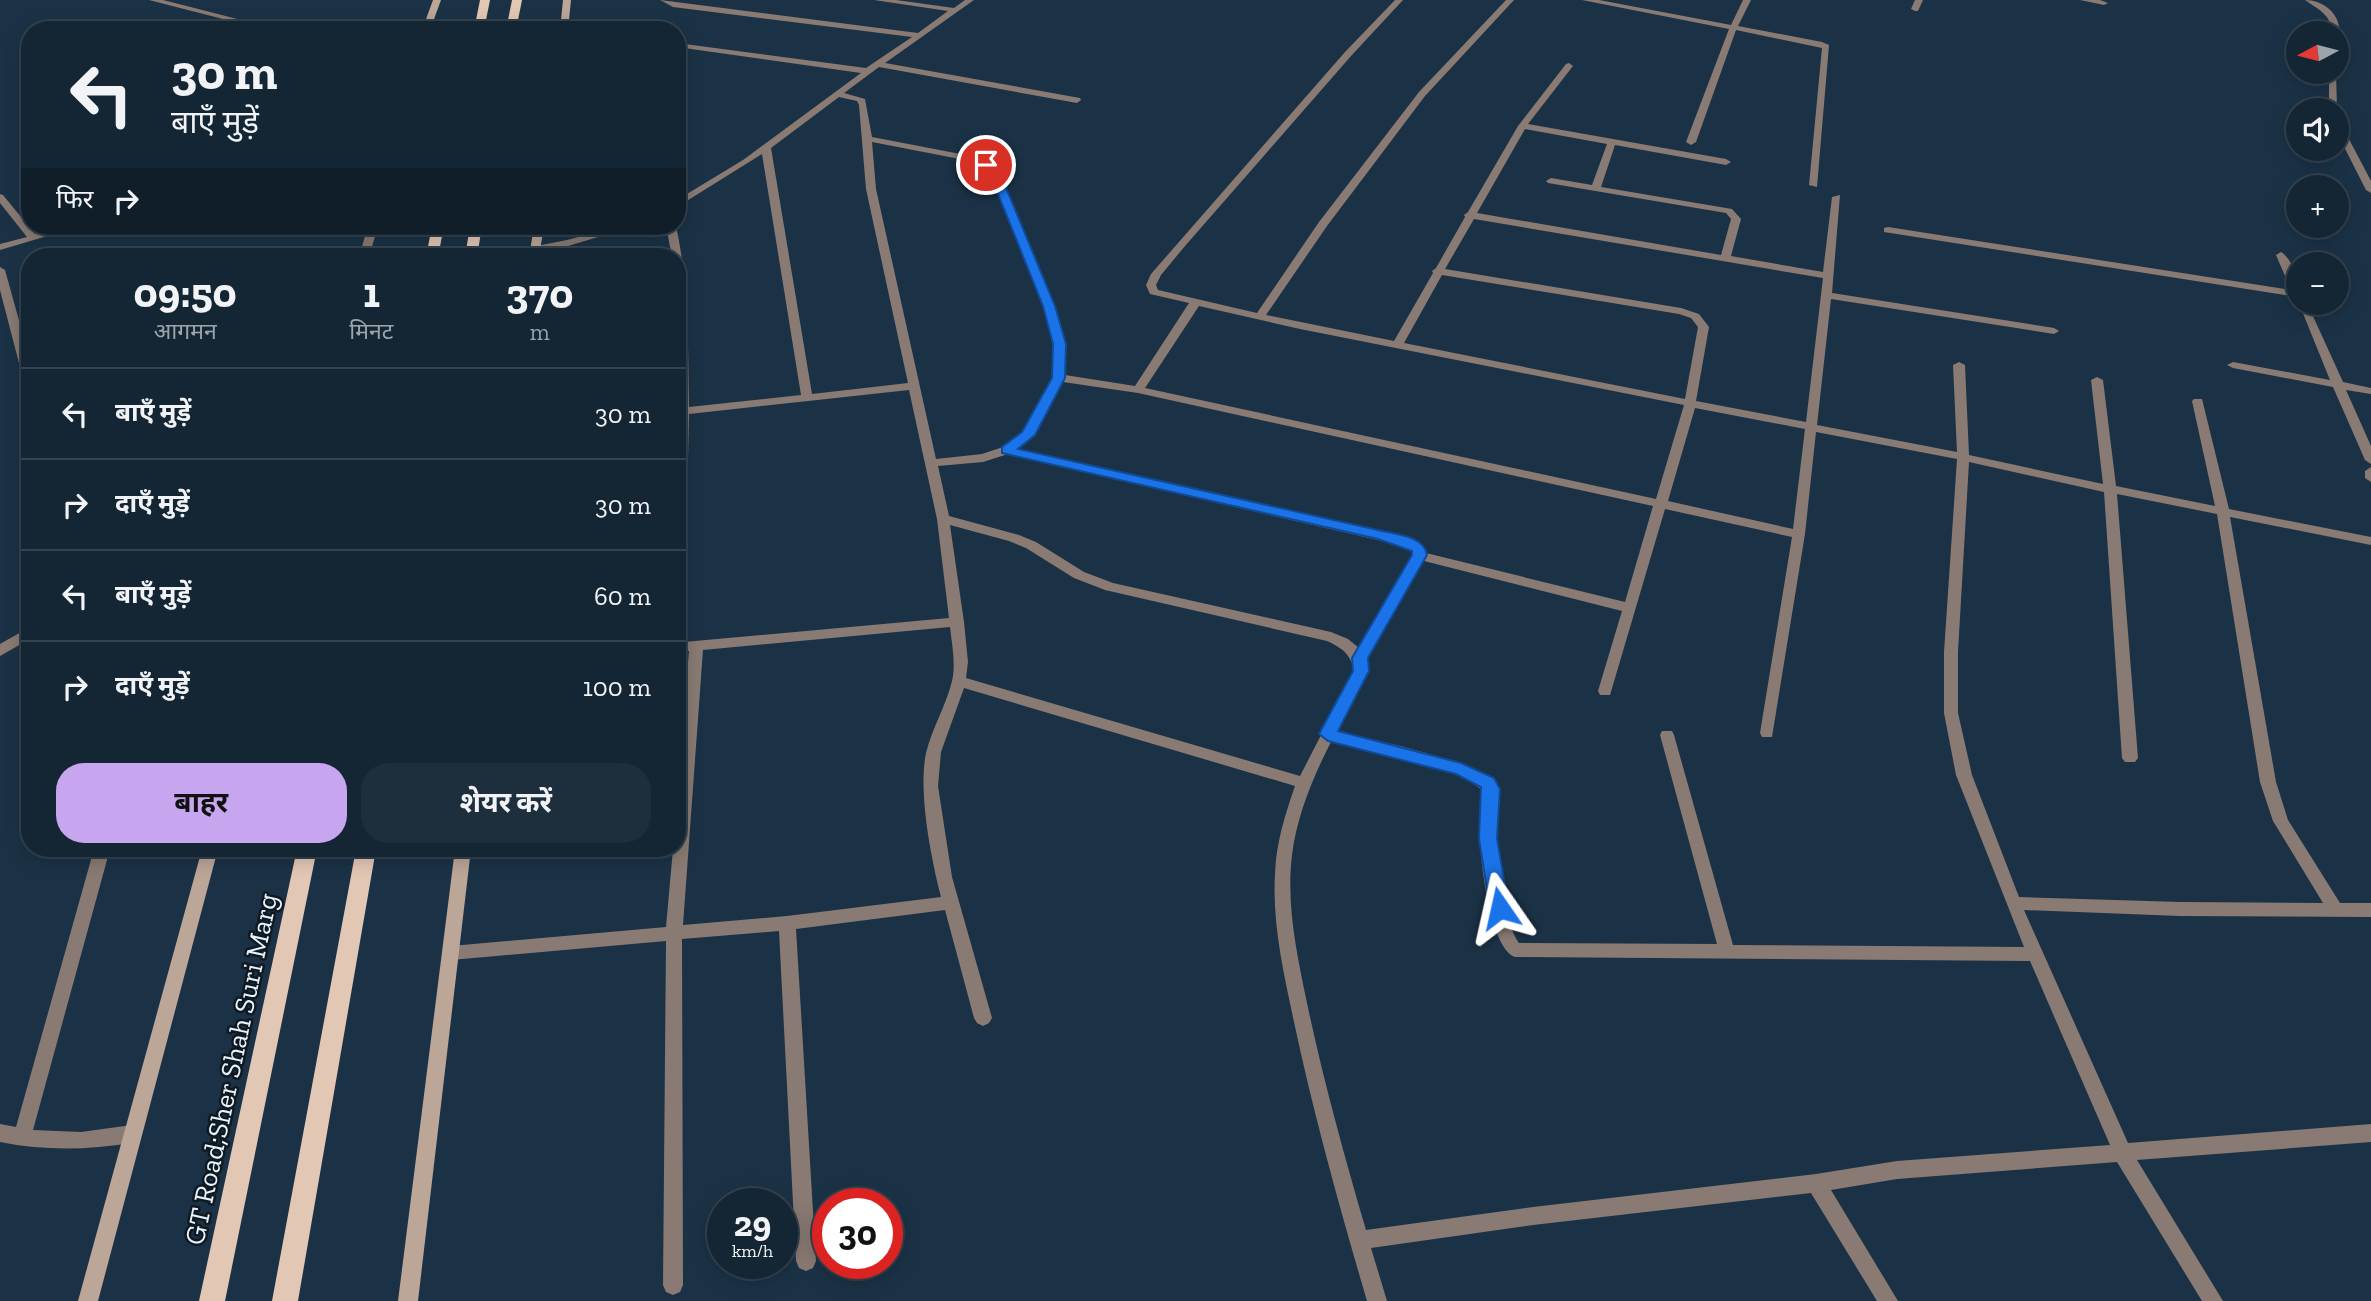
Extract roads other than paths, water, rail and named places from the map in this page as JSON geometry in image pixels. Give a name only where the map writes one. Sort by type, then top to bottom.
[{"type":"main road","points":[[429,21],[437,0]]},
{"type":"main road","points":[[481,21],[485,0]]},
{"type":"main road","points":[[513,21],[517,0]]},
{"type":"main road","points":[[565,21],[567,0]]},
{"type":"main road","points":[[88,1301],[208,857]]},
{"type":"main road","name":"GT Road;Sher Shah Suri Marg","points":[[212,1301],[305,857]]},
{"type":"main road","points":[[285,1301],[365,857]]},
{"type":"main road","points":[[408,1301],[462,857]]},
{"type":"street","points":[[153,0],[239,21]]},
{"type":"street","points":[[664,0],[673,5],[918,36]]},
{"type":"street","points":[[878,0],[955,10]]},
{"type":"street","points":[[686,198],[766,148],[868,71],[970,0]]},
{"type":"street","points":[[1399,0],[1348,54],[1156,274],[1151,285],[1154,292],[1259,317],[1811,426],[2371,541]]},
{"type":"street","points":[[1259,317],[1323,224],[1422,94],[1510,0]]},
{"type":"street","points":[[1586,0],[1814,40],[1826,47],[1814,185]]},
{"type":"street","points":[[1691,142],[1734,26],[1747,0]]},
{"type":"street","points":[[1915,9],[1919,0]]},
{"type":"street","points":[[2084,0],[2104,3]]},
{"type":"street","points":[[2309,0],[2332,14],[2335,21]]},
{"type":"street","points":[[686,46],[868,71]]},
{"type":"street","points":[[878,64],[1077,100]]},
{"type":"street","points":[[1397,345],[1522,126],[1569,66]]},
{"type":"street","points":[[838,94],[863,101],[872,189],[943,519],[961,662],[959,681],[934,752],[930,786],[934,825],[951,902],[983,1018]]},
{"type":"street","points":[[1522,126],[1726,162]]},
{"type":"street","points":[[865,138],[974,159],[986,165],[997,178],[1049,306],[1059,344],[1059,378],[1028,435],[1007,450],[983,458],[931,463]]},
{"type":"street","points":[[1596,188],[1612,142]]},
{"type":"street","points":[[2349,147],[2371,190]]},
{"type":"street","points":[[766,148],[807,398]]},
{"type":"street","points":[[1551,181],[1730,211],[1736,219],[1725,258]]},
{"type":"street","points":[[0,197],[21,223]]},
{"type":"street","points":[[1767,733],[1799,534],[1837,197]]},
{"type":"street","points":[[1469,215],[1827,276]]},
{"type":"street","points":[[1888,229],[2286,292]]},
{"type":"street","points":[[0,247],[44,235]]},
{"type":"street","points":[[552,248],[597,235]]},
{"type":"street","points":[[2281,255],[2286,266]]},
{"type":"street","points":[[0,271],[21,348]]},
{"type":"street","points":[[1437,271],[1681,311],[1701,321],[1705,332],[1690,404],[1605,691]]},
{"type":"street","points":[[1826,295],[2054,331]]},
{"type":"street","points":[[1138,390],[1195,303]]},
{"type":"street","points":[[2307,315],[2371,460]]},
{"type":"street","points":[[1959,365],[1963,457],[1951,652],[1951,713],[1964,775],[2013,903],[2123,1154],[2213,1301]]},
{"type":"street","points":[[2233,365],[2371,391]]},
{"type":"street","points":[[1059,378],[1138,390],[1799,534]]},
{"type":"street","points":[[2097,380],[2110,489],[2130,758]]},
{"type":"street","points":[[686,411],[913,386]]},
{"type":"street","points":[[2198,401],[2223,512],[2268,782],[2281,821],[2335,909]]},
{"type":"street","points":[[1007,450],[1378,535],[1412,544],[1419,549],[1420,555],[1360,658],[1361,671],[1304,783],[1293,814],[1284,857],[1284,913],[1312,1068],[1377,1301]]},
{"type":"street","points":[[2371,471],[2371,478]]},
{"type":"street","points":[[943,519],[1014,538],[1031,545],[1079,575],[1110,587],[1331,637],[1349,646],[1360,658]]},
{"type":"street","points":[[1420,555],[1630,608]]},
{"type":"street","points":[[686,647],[957,622]]},
{"type":"street","points":[[0,651],[21,638]]},
{"type":"street","points":[[686,776],[696,646]]},
{"type":"street","points":[[959,681],[1304,783]]},
{"type":"street","points":[[1328,734],[1461,769],[1488,783],[1491,789],[1488,839],[1492,871],[1506,939],[1514,950],[2035,954]]},
{"type":"street","points":[[1667,735],[1727,952]]},
{"type":"street","points":[[22,1138],[100,857]]},
{"type":"street","points":[[673,1285],[674,933],[680,857]]},
{"type":"street","points":[[451,953],[787,923],[951,902]]},
{"type":"street","points":[[2013,903],[2371,910]]},
{"type":"street","points":[[787,923],[806,1261]]},
{"type":"street","points":[[0,1133],[54,1143],[93,1141],[132,1134]]},
{"type":"street","points":[[1359,1240],[1910,1169],[2371,1133]]},
{"type":"street","points":[[1816,1183],[1888,1301]]}]
